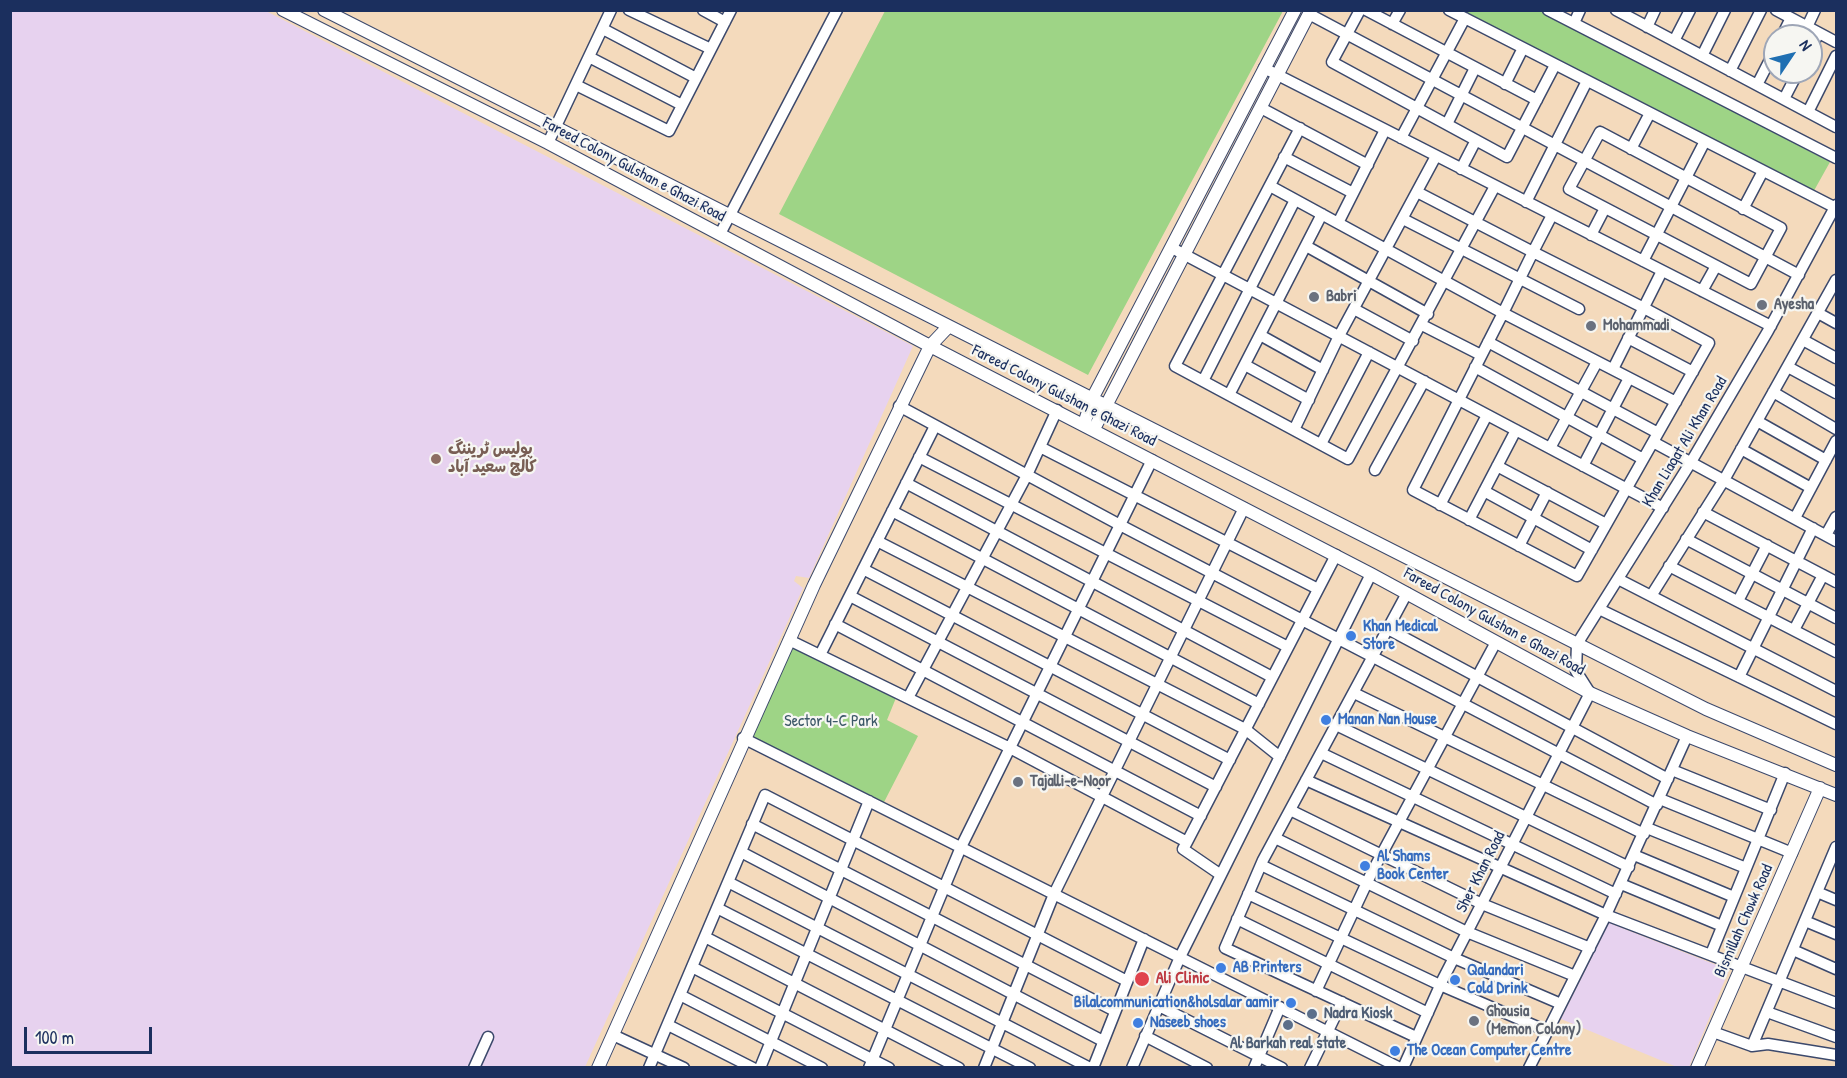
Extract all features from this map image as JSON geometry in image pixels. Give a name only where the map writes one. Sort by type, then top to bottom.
[{"type":"main road","name":"Fareed Colony Gulshan e Ghazi Road","points":[[283,10],[548,143],[930,346],[1336,555],[1590,693],[1687,736],[1836,794]]},
{"type":"main road","name":"Fareed Colony Gulshan e Ghazi Road","points":[[324,10],[730,218],[1706,709],[1836,765]]},
{"type":"main road","points":[[1089,427],[1092,399],[1294,10]]},
{"type":"main road","points":[[1089,427],[1105,405],[1185,255],[1310,12]]},
{"type":"main road","points":[[598,1068],[743,738],[899,406],[930,346],[948,327]]},
{"type":"main road","name":"Bismillah Chowk Road","points":[[1697,1068],[1820,788]]},
{"type":"street","points":[[548,143],[611,10]]},
{"type":"street","points":[[629,10],[711,49]]},
{"type":"street","points":[[703,10],[725,22]]},
{"type":"street","points":[[576,85],[669,131],[731,10]]},
{"type":"street","points":[[720,234],[837,10]]},
{"type":"street","points":[[1360,10],[1332,62],[1507,157],[1555,65]]},
{"type":"street","points":[[1366,10],[1537,100]]},
{"type":"street","points":[[1392,24],[1400,10]]},
{"type":"street","points":[[1449,10],[1836,207]]},
{"type":"street","points":[[1548,10],[1836,158]]},
{"type":"street","points":[[1574,23],[1580,10]]},
{"type":"street","points":[[1647,27],[1655,10]]},
{"type":"street","points":[[1674,41],[1690,10]]},
{"type":"street","points":[[1702,56],[1725,10]]},
{"type":"street","points":[[1730,71],[1761,10]]},
{"type":"street","points":[[1776,10],[1802,24]]},
{"type":"street","points":[[1808,24],[1815,10]]},
{"type":"street","points":[[1618,11],[1836,127]]},
{"type":"street","points":[[1310,12],[1522,129],[1798,274]]},
{"type":"street","points":[[1401,138],[1465,18]]},
{"type":"street","points":[[1788,24],[1791,18]]},
{"type":"street","points":[[603,29],[696,78]]},
{"type":"street","points":[[1505,84],[1523,48]]},
{"type":"street","points":[[1808,112],[1836,56]]},
{"type":"street","points":[[589,57],[682,105]]},
{"type":"street","points":[[1264,68],[1770,326]]},
{"type":"street","points":[[1447,124],[1475,68]]},
{"type":"street","points":[[1757,85],[1763,73]]},
{"type":"street","points":[[1526,202],[1587,81]]},
{"type":"street","points":[[1784,99],[1792,84]]},
{"type":"street","points":[[1261,108],[1368,165]]},
{"type":"street","points":[[1631,149],[1650,113]]},
{"type":"street","points":[[1300,128],[1175,366],[1348,459],[1446,282],[1495,186]]},
{"type":"street","points":[[1338,223],[1385,130]]},
{"type":"street","points":[[1600,132],[1781,228],[1751,284],[1569,189],[1584,161],[1600,132]]},
{"type":"street","points":[[1461,169],[1476,140]]},
{"type":"street","points":[[1644,261],[1705,141]]},
{"type":"street","points":[[1294,430],[1339,336],[1436,156]]},
{"type":"street","points":[[1284,157],[1353,194]]},
{"type":"street","points":[[1743,209],[1763,171]]},
{"type":"street","points":[[1269,186],[1503,313],[1676,402]]},
{"type":"street","points":[[1417,192],[1476,223],[1533,252],[1644,308],[1709,343],[1577,576],[1413,490],[1503,313],[1520,278],[1533,252],[1552,215]]},
{"type":"street","points":[[1203,381],[1296,200]]},
{"type":"street","name":"Khan Liaqat Ali Khan Road","points":[[1577,644],[1691,462],[1836,207]]},
{"type":"street","points":[[1591,235],[1605,208]]},
{"type":"street","points":[[1229,395],[1322,214]]},
{"type":"street","points":[[1403,219],[1579,309]]},
{"type":"street","points":[[1306,246],[1428,314]]},
{"type":"street","points":[[1172,248],[1662,508]]},
{"type":"street","points":[[1702,291],[1716,266]]},
{"type":"street","points":[[1613,369],[1662,271]]},
{"type":"street","points":[[1651,596],[1724,480],[1836,283]]},
{"type":"street","points":[[1354,309],[1413,342]]},
{"type":"street","points":[[1818,313],[1836,323]]},
{"type":"street","points":[[1422,325],[1481,355]]},
{"type":"street","points":[[1260,335],[1323,370]]},
{"type":"street","points":[[1628,338],[1693,372]]},
{"type":"street","points":[[1803,340],[1836,358]]},
{"type":"street","points":[[1488,342],[1613,408],[1691,462],[1836,541]]},
{"type":"street","points":[[1321,444],[1369,352]]},
{"type":"street","points":[[1550,448],[1598,362]]},
{"type":"street","points":[[1245,364],[1309,400]]},
{"type":"street","points":[[1788,367],[1836,393]]},
{"type":"street","points":[[1475,368],[1643,459]]},
{"type":"street","points":[[1583,466],[1629,378]]},
{"type":"street","points":[[1375,470],[1424,381]]},
{"type":"street","points":[[1773,392],[1836,429]]},
{"type":"street","points":[[899,406],[1120,525],[1558,754],[1658,802],[1792,853]]},
{"type":"street","points":[[908,698],[1027,475],[1057,410]]},
{"type":"street","points":[[1440,505],[1487,415]]},
{"type":"street","points":[[1757,421],[1826,460]]},
{"type":"street","points":[[820,655],[935,426]]},
{"type":"street","points":[[1469,520],[1516,430]]},
{"type":"street","points":[[1795,518],[1836,441]]},
{"type":"street","points":[[1040,447],[1318,589]]},
{"type":"street","points":[[1741,449],[1811,488]]},
{"type":"street","points":[[919,457],[1288,647]]},
{"type":"street","points":[[870,1063],[961,847],[1152,460]]},
{"type":"street","points":[[1497,466],[1606,524]]},
{"type":"street","points":[[906,483],[1272,677]]},
{"type":"street","points":[[1484,491],[1592,550]]},
{"type":"street","points":[[1519,546],[1547,492]]},
{"type":"street","points":[[984,1068],[1054,894],[1244,508]]},
{"type":"street","points":[[892,512],[1259,704]]},
{"type":"street","points":[[1703,512],[1836,582]]},
{"type":"street","points":[[1826,535],[1836,517]]},
{"type":"street","points":[[1739,677],[1813,528]]},
{"type":"street","points":[[1686,539],[1836,618]]},
{"type":"street","points":[[877,542],[1245,729],[1280,757]]},
{"type":"street","points":[[1738,601],[1767,545]]},
{"type":"street","points":[[1221,875],[1183,849],[1336,555]]},
{"type":"street","points":[[1670,566],[1836,652]]},
{"type":"street","points":[[863,569],[1230,760]]},
{"type":"street","points":[[1135,1067],[1145,1036],[1180,957],[1371,574]]},
{"type":"street","points":[[1794,630],[1823,575]]},
{"type":"street","points":[[1618,579],[1836,691]]},
{"type":"street","points":[[1407,593],[1275,837],[1225,948],[1416,1037]]},
{"type":"street","points":[[850,596],[1216,787]]},
{"type":"street","points":[[1599,609],[1836,724]]},
{"type":"street","points":[[835,624],[1201,816]]},
{"type":"street","points":[[1388,630],[1572,728],[1670,775],[1770,810]]},
{"type":"street","points":[[789,640],[1010,748],[1187,842]]},
{"type":"street","points":[[1316,991],[1381,855],[1496,642]]},
{"type":"street","points":[[1577,644],[1576,671],[1590,693]]},
{"type":"street","points":[[1354,693],[1542,785],[1645,831],[1746,868]]},
{"type":"street","name":"Sher Khan Road","points":[[1401,1068],[1440,985],[1590,693]]},
{"type":"street","points":[[1336,725],[1629,867]]},
{"type":"street","points":[[1529,1068],[1629,867],[1687,736]]},
{"type":"street","points":[[743,738],[1401,1068]]},
{"type":"street","points":[[1321,753],[1512,845],[1618,889],[1722,926]]},
{"type":"street","points":[[1711,954],[1785,773]]},
{"type":"street","points":[[1306,780],[1606,915],[1836,1003]]},
{"type":"street","points":[[649,1068],[765,795],[1127,981]]},
{"type":"street","points":[[760,1068],[868,801]]},
{"type":"street","points":[[1290,810],[1482,904],[1590,948]]},
{"type":"street","points":[[752,824],[1115,1011]]},
{"type":"street","points":[[1275,837],[1467,932],[1575,976]]},
{"type":"street","points":[[1752,1046],[1817,892],[1833,864],[1836,847]]},
{"type":"street","points":[[741,852],[1103,1041]]},
{"type":"street","points":[[1634,855],[1734,897]]},
{"type":"street","points":[[1261,865],[1454,958],[1561,1004]]},
{"type":"street","points":[[728,882],[1091,1068],[1144,939]]},
{"type":"street","points":[[1817,892],[1836,900]]},
{"type":"street","points":[[1248,894],[1440,985],[1547,1031]]},
{"type":"street","points":[[717,908],[1030,1068]]},
{"type":"street","points":[[1237,920],[1428,1013]]},
{"type":"street","points":[[1805,921],[1836,934]]},
{"type":"street","points":[[705,937],[958,1068]]},
{"type":"street","points":[[1793,950],[1836,969]]},
{"type":"street","points":[[692,967],[782,1013],[870,1063],[889,1068]]},
{"type":"street","points":[[680,995],[822,1068]]},
{"type":"street","points":[[1310,1068],[1342,1002]]},
{"type":"street","points":[[1159,1006],[1282,1068]]},
{"type":"street","points":[[1254,1068],[1280,1007]]},
{"type":"street","points":[[1767,1012],[1836,1037]]},
{"type":"street","points":[[668,1025],[753,1068]]},
{"type":"street","points":[[1713,1032],[1752,1046],[1768,1044],[1836,1055]]},
{"type":"street","points":[[613,1035],[684,1068]]},
{"type":"street","points":[[1145,1036],[1208,1068]]},
{"type":"street","points":[[474,1068],[488,1037]]},
{"type":"shaded area","name":"پولیس ٹریننگ کالج سعید آباد","points":[[10,11],[266,11],[913,346],[809,578],[796,576],[794,581],[803,588],[585,1067],[11,1067]]},
{"type":"shaded area","points":[[1609,923],[1729,970],[1689,1067],[1677,1067],[1561,1019]]},
{"type":"green space","points":[[885,11],[1283,11],[1088,375],[779,214]]},
{"type":"green space","points":[[1453,11],[1541,11],[1830,162],[1811,196]]},
{"type":"green space","name":"Sector 4-C Park","points":[[789,640],[898,693],[887,720],[918,736],[881,808],[743,738]]},
{"type":"place","name":"Babri","points":[[1314,297]]},
{"type":"place","name":"Ayesha","points":[[1762,305]]},
{"type":"place","name":"Mohammadi","points":[[1591,326]]},
{"type":"place","name":"پولیس ٹریننگ کالج سعید آباد","points":[[436,459]]},
{"type":"place","name":"Khan Medical Store","points":[[1351,636]]},
{"type":"place","name":"Manan Nan House","points":[[1326,720]]},
{"type":"place","name":"Tajalli-e-Noor","points":[[1018,782]]},
{"type":"place","name":"Al Shams Book Center","points":[[1365,866]]},
{"type":"place","name":"AB Printers","points":[[1221,968]]},
{"type":"place","name":"Ali Clinic","points":[[1142,979]]},
{"type":"place","name":"Qalandari Cold Drink","points":[[1455,980]]},
{"type":"place","name":"Bilalcommunication&holsalar aamir","points":[[1291,1003]]},
{"type":"place","name":"Nadra Kiosk","points":[[1312,1014]]},
{"type":"place","name":"Ghousia (Memon Colony)","points":[[1474,1021]]},
{"type":"place","name":"Naseeb shoes","points":[[1138,1023]]},
{"type":"place","name":"Al Barkah real state","points":[[1288,1025]]},
{"type":"place","name":"The Ocean Computer Centre","points":[[1395,1051]]}]
